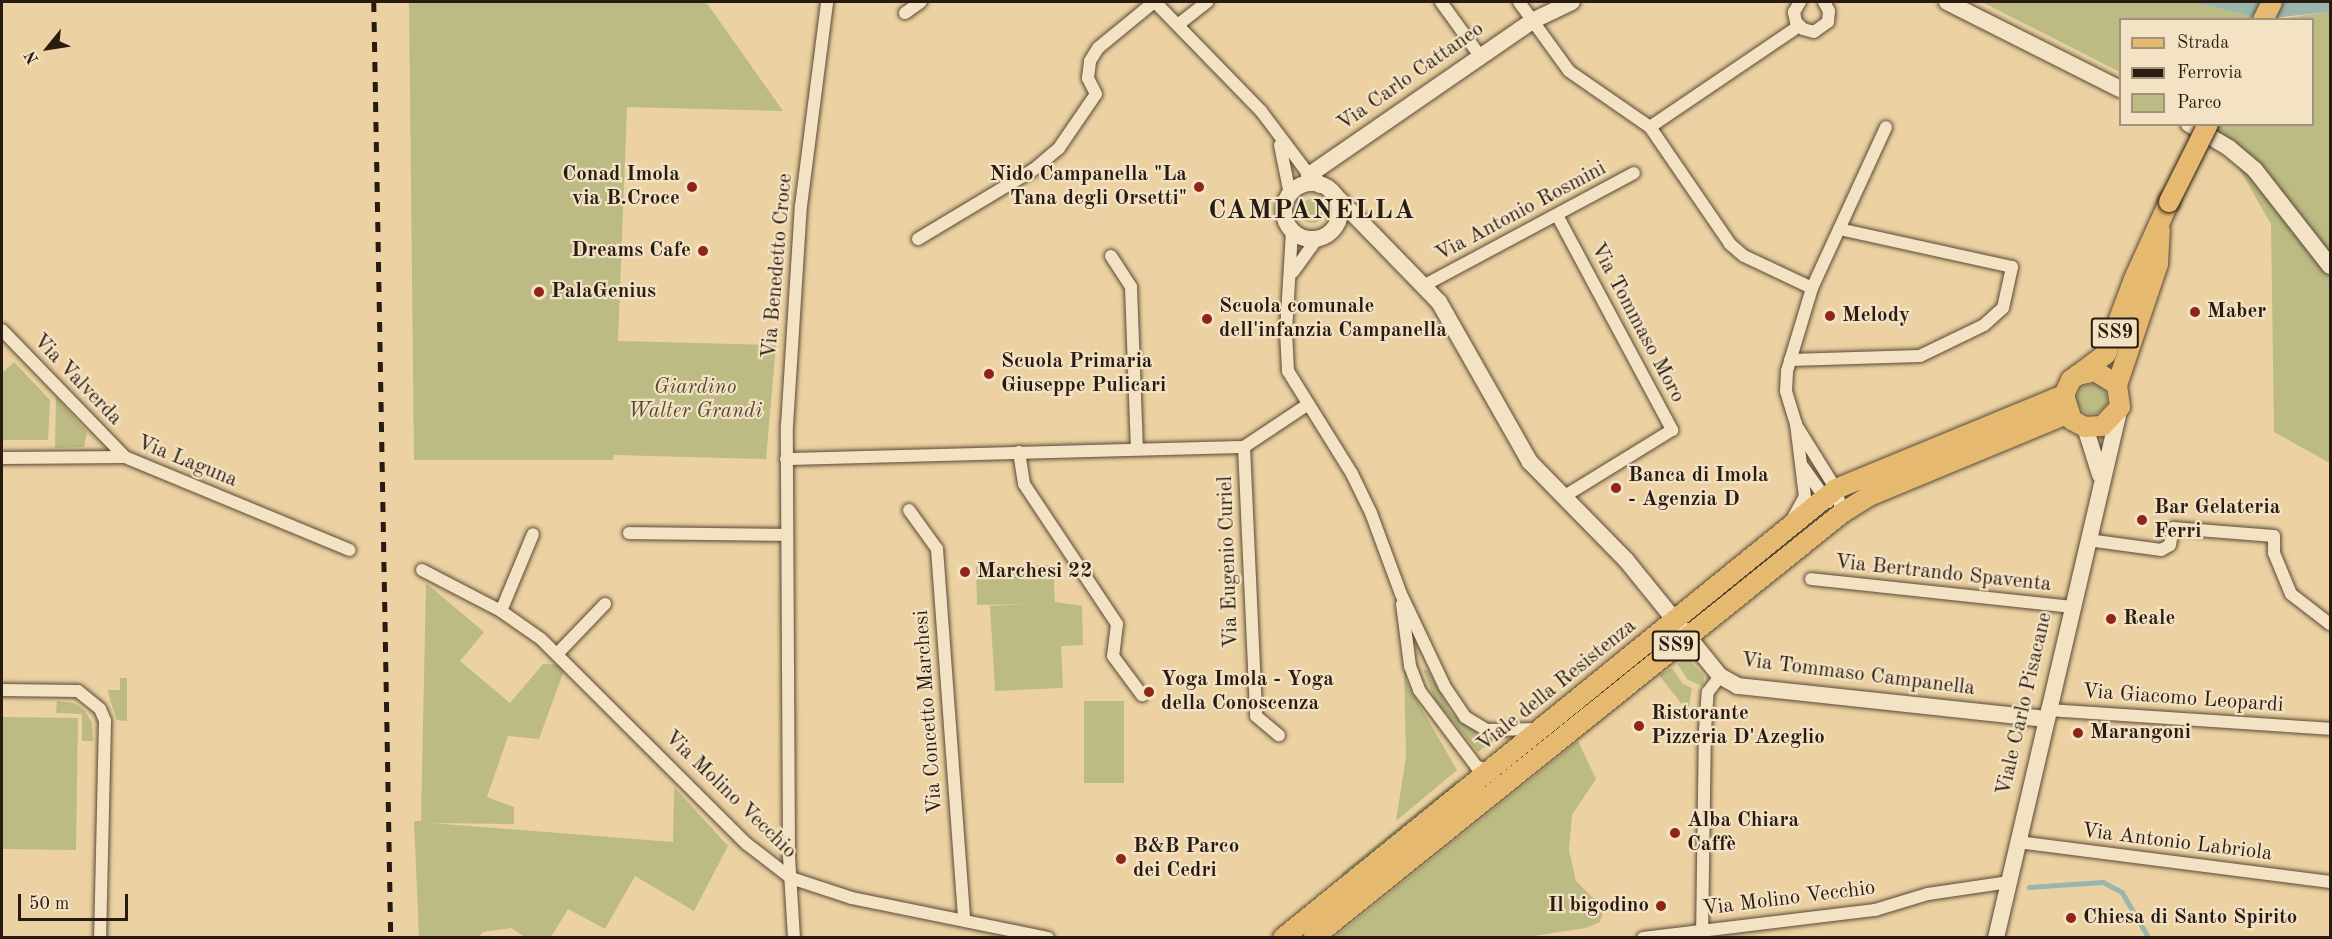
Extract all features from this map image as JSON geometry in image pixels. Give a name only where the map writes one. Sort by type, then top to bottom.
[{"type":"main road","points":[[2264,18],[2272,2]]},
{"type":"main road","name":"Viale Carlo Pisacane","points":[[2066,404],[2078,375],[2106,354],[2134,279],[2207,126]]},
{"type":"main road","name":"Viale Carlo Pisacane","points":[[2120,407],[2117,385],[2158,264],[2160,228]]},
{"type":"main road","points":[[2134,279],[2144,290],[2139,321]]},
{"type":"main road","points":[[2078,375],[2095,371],[2117,385]]},
{"type":"main road","points":[[2066,404],[2085,427],[2110,422],[2120,407]]},
{"type":"main road","name":"Viale della Resistenza","points":[[1313,938],[1510,779],[1680,630],[1783,533],[1831,494],[2066,404]]},
{"type":"main road","name":"Viale della Resistenza","points":[[1283,938],[1463,792],[1483,769],[1546,728],[1842,513],[1869,496],[2066,404]]},
{"type":"street","name":"Via Benedetto Croce","points":[[794,938],[791,878],[786,459],[790,338],[801,206],[827,2]]},
{"type":"street","points":[[905,13],[921,2]]},
{"type":"street","points":[[918,239],[1033,170],[1059,148],[1096,94],[1088,78],[1090,61],[1098,48],[1155,2]]},
{"type":"street","name":"Via Tommaso Campanella","points":[[1155,2],[1179,24],[1261,111],[1278,135],[1319,183],[1425,285],[1451,317],[1505,424],[1530,462],[1626,560],[1680,630],[1720,676],[1738,686],[2047,715]]},
{"type":"street","points":[[1179,24],[1207,2]]},
{"type":"street","points":[[1441,2],[1480,56]]},
{"type":"street","points":[[1519,2],[1569,71],[1650,127],[1730,244],[1744,256],[1812,288]]},
{"type":"street","name":"Via Carlo Cattaneo","points":[[1290,194],[1303,185],[1319,183],[1480,56],[1532,21],[1572,2]]},
{"type":"street","points":[[1798,26],[1794,12],[1800,2]]},
{"type":"street","points":[[1798,26],[1814,32],[1824,27],[1829,16],[1824,2]]},
{"type":"street","points":[[1947,2],[2119,88]]},
{"type":"street","points":[[1650,127],[1798,26]]},
{"type":"street","points":[[2192,126],[2229,148],[2255,170],[2331,266]]},
{"type":"street","points":[[1842,513],[1796,424],[1786,391],[1790,360],[1812,288],[1886,127]]},
{"type":"street","name":"Via Tommaso Campanella","points":[[1278,135],[1290,194]]},
{"type":"street","name":"Via Antonio Rosmini","points":[[1425,285],[1558,217],[1634,174]]},
{"type":"street","points":[[1292,273],[1339,216],[1336,198],[1319,183]]},
{"type":"street","points":[[1290,194],[1285,217],[1292,231],[1292,273],[1286,358],[1288,371],[1307,405],[1352,474],[1371,513],[1401,594],[1445,687],[1465,717],[1486,730],[1546,728]]},
{"type":"street","name":"Via Tommaso Moro","points":[[1558,217],[1672,430],[1563,497]]},
{"type":"street","name":"Via Tommaso Campanella","points":[[1292,231],[1324,236],[1347,228],[1380,240]]},
{"type":"street","points":[[1790,360],[1920,356],[1984,325],[2002,308],[2012,267],[1839,229]]},
{"type":"street","points":[[1112,256],[1131,286],[1137,449]]},
{"type":"street","name":"Via Valverda","points":[[2,330],[125,457]]},
{"type":"street","name":"Via Eugenio Curiel","points":[[786,459],[1244,447],[1307,405]]},
{"type":"street","name":"Viale Carlo Pisacane","points":[[1996,938],[2120,407]]},
{"type":"street","points":[[1783,533],[1805,497],[1796,424]]},
{"type":"street","name":"Viale Carlo Pisacane","points":[[2085,427],[2095,449],[2102,482]]},
{"type":"street","name":"Via Eugenio Curiel","points":[[1244,447],[1256,716],[1279,735]]},
{"type":"street","points":[[1019,452],[1024,484],[1117,624],[1113,656],[1142,695]]},
{"type":"street","name":"Via Laguna","points":[[2,458],[125,457],[350,550]]},
{"type":"street","points":[[1800,461],[1831,494]]},
{"type":"street","name":"Via Concetto Marchesi","points":[[909,510],[937,549],[964,920]]},
{"type":"street","points":[[2088,540],[2161,550],[2170,545],[2173,528],[2274,536],[2274,553],[2291,594],[2331,624]]},
{"type":"street","points":[[629,533],[787,535]]},
{"type":"street","points":[[501,611],[533,534]]},
{"type":"street","name":"Via Molino Vecchio","points":[[422,570],[501,611],[558,653],[747,844],[791,878],[852,898],[1048,938]]},
{"type":"street","name":"Via Bertrando Spaventa","points":[[1811,579],[2072,607]]},
{"type":"street","points":[[1401,594],[1410,666],[1419,690],[1483,769],[1510,779]]},
{"type":"street","points":[[558,653],[605,604]]},
{"type":"street","points":[[1702,933],[1705,730],[1708,692],[1720,676]]},
{"type":"street","points":[[2,690],[78,691],[92,698],[103,715],[100,938]]},
{"type":"street","name":"Via Giacomo Leopardi","points":[[2047,715],[2331,729]]},
{"type":"street","points":[[2316,727],[2331,718]]},
{"type":"street","name":"Via Antonio Labriola","points":[[2018,842],[2331,882]]},
{"type":"street","name":"Via Molino Vecchio","points":[[1643,938],[1702,933],[1875,910],[1928,894],[2009,882]]},
{"type":"green space","name":"Giardino Walter Grandi","points":[[409,2],[706,2],[783,111],[627,107],[618,341],[776,345],[766,459],[614,455],[613,460],[414,460]]},
{"type":"green space","points":[[1982,2],[2192,2],[2259,18],[2119,18],[2119,71]]},
{"type":"green space","points":[[2330,12],[2330,463],[2274,432],[2271,224],[2218,132],[2209,126],[2314,126],[2314,18],[2285,18]]},
{"type":"green space","points":[[1307,199],[1317,199],[1324,206],[1324,216],[1317,223],[1307,223],[1300,216],[1300,206]]},
{"type":"green space","points":[[14,362],[50,400],[48,440],[2,440],[2,373]]},
{"type":"green space","points":[[2092,384],[2103,388],[2107,399],[2103,410],[2092,414],[2081,410],[2077,399],[2081,388]]},
{"type":"green space","points":[[56,397],[87,432],[84,447],[55,448]]},
{"type":"green space","points":[[1053,565],[1055,602],[1082,606],[1083,645],[1061,646],[1063,688],[995,691],[990,606],[1028,604],[977,605],[976,567]]},
{"type":"green space","points":[[426,583],[484,632],[460,661],[510,703],[543,664],[566,665],[539,739],[508,736],[487,797],[514,807],[514,824],[432,823],[673,842],[674,787],[728,846],[694,911],[635,876],[605,929],[568,909],[551,937],[525,937],[511,928],[483,932],[479,937],[419,937],[414,821],[421,821]]},
{"type":"green space","points":[[1686,656],[1704,676],[1703,686],[1688,680],[1677,664]]},
{"type":"green space","points":[[1404,665],[1408,685],[1457,770],[1396,821],[1406,757]]},
{"type":"green space","points":[[1672,668],[1683,684],[1692,688],[1688,712],[1659,675]]},
{"type":"green space","points":[[1423,669],[1428,670],[1450,711],[1465,725],[1499,737],[1478,752],[1435,700]]},
{"type":"green space","points":[[120,678],[127,678],[127,721],[117,720],[108,690],[120,690]]},
{"type":"green space","points":[[57,701],[74,703],[85,711],[92,723],[93,741],[82,741],[82,714],[56,713]]},
{"type":"green space","points":[[1084,701],[1124,701],[1124,783],[1084,783]]},
{"type":"green space","points":[[2,717],[78,718],[76,850],[2,849]]},
{"type":"green space","points":[[1578,741],[1596,779],[1572,815],[1569,850],[1576,881],[1604,909],[1600,922],[1586,928],[1527,937],[1335,937]]},
{"type":"green space","points":[[1458,779],[1455,788],[1340,881],[1343,872]]},
{"type":"water","points":[[2192,2],[2330,2],[2330,12],[2259,18]]},
{"type":"waterway","points":[[2029,887],[2103,882],[2122,892],[2149,938]]},
{"type":"railway","points":[[374,2],[391,938]]},
{"type":"place","name":"Conad Imola via B.Croce","points":[[692,187]]},
{"type":"place","name":"Nido Campanella \"La Tana degli Orsetti\"","points":[[1199,187]]},
{"type":"place","name":"Dreams Cafe","points":[[703,251]]},
{"type":"place","name":"PalaGenius","points":[[539,292]]},
{"type":"place","name":"Maber","points":[[2195,312]]},
{"type":"place","name":"Melody","points":[[1830,316]]},
{"type":"place","name":"Scuola comunale dell'infanzia Campanella","points":[[1207,319]]},
{"type":"place","name":"Scuola Primaria Giuseppe Pulicari","points":[[989,374]]},
{"type":"place","name":"Banca di Imola - Agenzia D","points":[[1616,488]]},
{"type":"place","name":"Bar Gelateria Ferri","points":[[2142,520]]},
{"type":"place","name":"Marchesi 22","points":[[965,572]]},
{"type":"place","name":"Reale","points":[[2111,619]]},
{"type":"place","name":"Yoga Imola - Yoga della Conoscenza","points":[[1149,692]]},
{"type":"place","name":"Ristorante Pizzeria D'Azeglio","points":[[1639,726]]},
{"type":"place","name":"Marangoni","points":[[2078,733]]},
{"type":"place","name":"Alba Chiara Caffè","points":[[1675,833]]},
{"type":"place","name":"B&B Parco dei Cedri","points":[[1121,859]]},
{"type":"place","name":"Il bigodino","points":[[1661,906]]},
{"type":"place","name":"Chiesa di Santo Spirito","points":[[2071,918]]},
{"type":"district","name":"CAMPANELLA","points":[[1312,211]]}]
